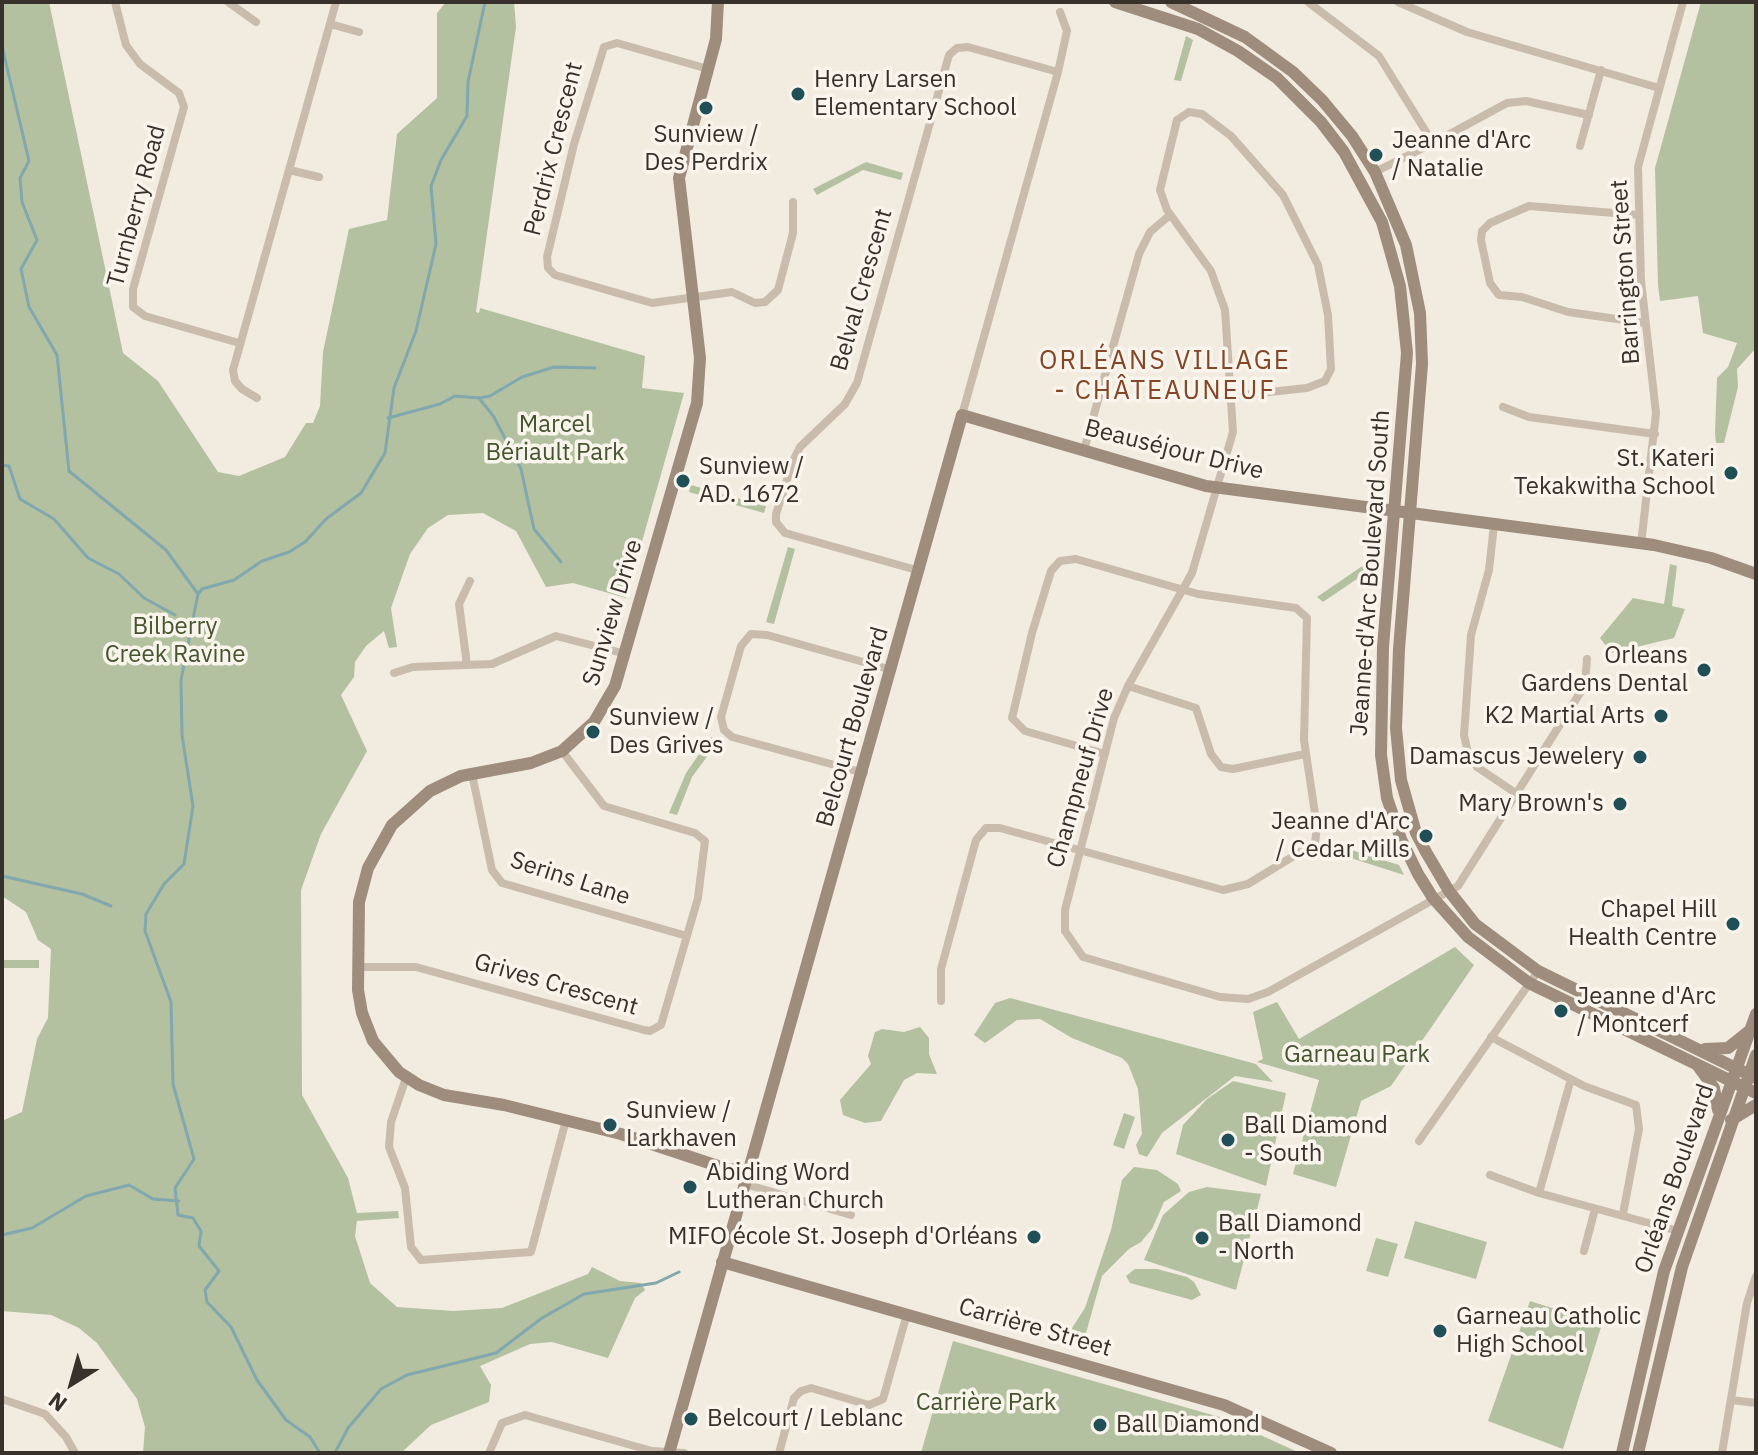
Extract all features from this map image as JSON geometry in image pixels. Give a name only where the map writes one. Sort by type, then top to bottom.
[{"type":"street","name":"Turnberry Road","points":[[115,2],[122,35],[133,55],[179,93],[184,101],[131,300],[140,315],[239,343]]},
{"type":"street","points":[[228,2],[256,22]]},
{"type":"street","points":[[257,398],[235,381],[233,370],[336,2]]},
{"type":"street","name":"Sunview Drive","points":[[718,2],[716,39],[679,178],[700,358],[697,403],[626,654],[601,714],[562,751],[531,763],[472,774],[446,783],[422,797],[392,825],[376,850],[359,902],[358,967],[359,1002],[368,1032],[385,1057],[406,1078],[444,1095],[566,1120],[697,1156],[744,1175]]},
{"type":"street","name":"Jeanne-d'Arc Boulevard South","points":[[1115,2],[1198,29],[1258,64],[1321,122],[1365,186],[1391,252],[1406,334],[1406,382],[1383,647],[1381,755],[1387,798],[1401,839],[1433,898],[1468,937],[1529,983],[1693,1062],[1743,1078]]},
{"type":"street","name":"Jeanne-d'Arc Boulevard South","points":[[1171,2],[1229,27],[1293,72],[1339,118],[1375,172],[1406,245],[1420,313],[1420,398],[1399,649],[1397,753],[1416,833],[1449,891],[1482,930],[1538,971],[1696,1048],[1743,1078],[1756,1093]]},
{"type":"street","points":[[1308,2],[1379,56],[1433,143]]},
{"type":"street","points":[[1322,11],[1330,2]]},
{"type":"street","points":[[1398,2],[1467,32],[1659,88]]},
{"type":"street","name":"Barrington Street","points":[[1641,544],[1655,434],[1654,387],[1645,323],[1638,215],[1640,155],[1683,2]]},
{"type":"street","name":"Belcourt Boulevard","points":[[669,1452],[744,1175],[864,773],[1058,72],[1067,31],[1060,12]]},
{"type":"street","points":[[330,24],[359,32]]},
{"type":"street","name":"Perdrix Crescent","points":[[692,299],[652,303],[555,275],[546,263],[574,144],[604,47],[617,43],[708,69]]},
{"type":"street","name":"Belval Crescent","points":[[920,571],[785,533],[776,522],[776,514],[800,447],[845,404],[857,383],[949,55],[957,48],[968,47],[1058,72]]},
{"type":"street","points":[[1580,146],[1601,70]]},
{"type":"street","points":[[1375,172],[1507,103],[1526,101],[1589,115]]},
{"type":"street","name":"Champneuf Drive","points":[[1232,396],[1307,388],[1325,381],[1331,369],[1326,298],[1307,238],[1272,178],[1231,136],[1202,114],[1189,112],[1177,120],[1160,182],[1163,201],[1170,215],[1200,251],[1219,292],[1229,330],[1233,432],[1184,590],[1119,702],[1064,921],[1075,950],[1092,961],[1230,999],[1248,999],[1268,992],[1433,898]]},
{"type":"street","points":[[289,170],[319,177]]},
{"type":"street","points":[[692,299],[732,292],[760,303],[774,296],[793,233],[793,202]]},
{"type":"street","points":[[1638,215],[1541,204],[1490,223],[1482,231],[1481,240],[1490,283],[1499,295],[1522,297],[1568,312],[1645,323]]},
{"type":"street","points":[[1084,450],[1139,254],[1150,232],[1170,215]]},
{"type":"street","points":[[1503,407],[1529,417],[1655,434]]},
{"type":"street","name":"Beauséjour Drive","points":[[962,415],[1218,488],[1685,551],[1756,574]]},
{"type":"street","points":[[1494,525],[1489,570],[1473,626],[1464,735],[1468,753],[1477,767],[1517,794]]},
{"type":"street","points":[[941,1001],[941,969],[981,831],[1000,828],[1216,889],[1231,890],[1248,884],[1315,843],[1317,827],[1305,754],[1307,618],[1296,608],[1184,590],[1076,559],[1060,561],[1051,571],[1011,710],[1012,718],[1025,731],[1105,754]]},
{"type":"street","points":[[467,665],[459,604],[470,581]]},
{"type":"street","points":[[864,773],[732,737],[724,730],[721,717],[741,646],[751,634],[767,635],[893,670]]},
{"type":"street","points":[[394,673],[413,667],[492,664],[556,636],[626,654]]},
{"type":"street","points":[[1433,898],[1463,881],[1585,685],[1587,659]]},
{"type":"street","points":[[1128,686],[1196,708],[1211,754],[1221,767],[1233,769],[1305,754]]},
{"type":"street","name":"Grives Crescent","points":[[358,967],[416,967],[650,1031],[664,1019],[703,876],[705,841],[695,833],[604,806],[562,751]]},
{"type":"street","name":"Serins Lane","points":[[472,774],[497,880],[687,936]]},
{"type":"street","points":[[1419,1141],[1538,971]]},
{"type":"street","name":"Orléans Boulevard","points":[[1638,1453],[1673,1301],[1731,1120],[1756,1014]]},
{"type":"street","points":[[1696,1048],[1728,1048],[1751,1030]]},
{"type":"street","points":[[1491,1037],[1571,1079],[1630,1101],[1639,1111],[1623,1214]]},
{"type":"street","name":"Orléans Boulevard","points":[[1622,1453],[1664,1271],[1718,1113],[1756,1055]]},
{"type":"street","points":[[1693,1062],[1714,1088],[1718,1113]]},
{"type":"street","points":[[406,1078],[391,1122],[389,1147],[405,1188],[411,1247],[421,1260],[531,1252],[537,1242],[566,1120]]},
{"type":"street","points":[[1539,1193],[1571,1079]]},
{"type":"street","points":[[1731,1120],[1756,1105]]},
{"type":"street","points":[[744,1175],[851,1215]]},
{"type":"street","points":[[1490,1175],[1539,1193],[1678,1231]]},
{"type":"street","points":[[1584,1251],[1595,1209]]},
{"type":"street","name":"Carrière Street","points":[[722,1262],[1224,1405],[1331,1453]]},
{"type":"street","points":[[1722,1453],[1747,1303],[1756,1276]]},
{"type":"street","points":[[779,1453],[794,1398],[806,1388],[869,1405],[883,1399],[907,1314]]},
{"type":"street","points":[[2,1399],[45,1414],[66,1437],[75,1453]]},
{"type":"street","points":[[1731,1400],[1756,1403]]},
{"type":"street","points":[[489,1453],[502,1423],[525,1415],[652,1451],[684,1453]]},
{"type":"green space","name":"Bilberry Creek Ravine","points":[[2,2],[49,2],[123,353],[158,381],[218,472],[239,476],[285,457],[306,423],[313,423],[320,406],[323,352],[349,229],[387,220],[397,134],[437,98],[437,13],[446,2],[514,2],[516,27],[476,312],[479,313],[480,308],[645,356],[642,388],[684,393],[626,598],[573,583],[546,587],[516,531],[483,513],[448,515],[428,528],[410,554],[391,608],[397,647],[389,648],[384,631],[366,646],[355,662],[354,677],[341,695],[367,751],[321,834],[301,890],[302,1095],[348,1178],[357,1213],[398,1211],[399,1218],[357,1221],[355,1236],[370,1283],[397,1307],[453,1311],[502,1308],[588,1274],[592,1267],[620,1281],[641,1283],[645,1290],[635,1298],[608,1358],[552,1342],[530,1344],[480,1366],[491,1385],[489,1402],[431,1425],[401,1453],[143,1453],[145,1427],[137,1399],[97,1343],[79,1328],[51,1315],[2,1311],[2,1121],[22,1112],[37,1039],[48,1018],[51,949],[38,940],[26,912],[2,896]]},
{"type":"green space","points":[[1701,2],[1756,2],[1756,348],[1737,369],[1738,387],[1724,443],[1716,443],[1715,434],[1717,378],[1728,367],[1737,343],[1703,333],[1698,296],[1660,301],[1658,285],[1655,168]]},
{"type":"green space","points":[[1186,36],[1193,40],[1181,81],[1174,80]]},
{"type":"green space","points":[[866,162],[903,173],[901,180],[863,170],[817,195],[813,189]]},
{"type":"green space","points":[[691,485],[766,506],[764,513],[689,492]]},
{"type":"green space","points":[[788,547],[795,549],[774,624],[766,622]]},
{"type":"green space","points":[[1377,556],[1376,566],[1323,602],[1317,597]]},
{"type":"green space","points":[[1670,564],[1677,566],[1672,606],[1685,609],[1674,638],[1611,653],[1600,638],[1633,598],[1664,604]]},
{"type":"green space","points":[[711,737],[717,743],[692,777],[677,815],[669,813],[686,773]]},
{"type":"green space","points":[[1335,845],[1399,865],[1404,875],[1332,852]]},
{"type":"green space","name":"Garneau Park","points":[[1455,947],[1474,965],[1391,1086],[1361,1101],[1336,1187],[1293,1174],[1319,1080],[1257,1062],[1263,1059],[1253,1012],[1277,1002],[1299,1039]]},
{"type":"green space","points":[[2,960],[39,960],[39,968],[2,968]]},
{"type":"green space","points":[[1010,998],[1256,1064],[1273,1082],[1235,1076],[1162,1133],[1147,1157],[1139,1154],[1136,1145],[1142,1134],[1138,1089],[1128,1064],[1122,1058],[1072,1038],[1040,1019],[1017,1020],[985,1043],[974,1035],[995,1003]]},
{"type":"green space","points":[[920,1027],[929,1038],[929,1054],[937,1074],[917,1073],[904,1080],[881,1121],[865,1123],[843,1115],[840,1100],[871,1064],[868,1056],[875,1032],[882,1029],[904,1032]]},
{"type":"green space","name":"Ball Diamond - South","points":[[1233,1081],[1286,1093],[1266,1186],[1176,1154],[1183,1125],[1207,1099]]},
{"type":"green space","points":[[1124,1113],[1135,1117],[1124,1149],[1113,1145]]},
{"type":"green space","points":[[1134,1167],[1157,1170],[1178,1184],[1181,1191],[1164,1202],[1152,1229],[1141,1242],[1129,1249],[1102,1276],[1086,1333],[1092,1342],[1083,1350],[1072,1341],[1072,1328],[1085,1308],[1111,1230],[1122,1180]]},
{"type":"green space","name":"Ball Diamond - North","points":[[1207,1187],[1261,1194],[1236,1290],[1144,1260],[1163,1215],[1189,1192]]},
{"type":"green space","points":[[1415,1221],[1487,1242],[1476,1279],[1404,1258]]},
{"type":"green space","points":[[1376,1238],[1398,1244],[1388,1277],[1366,1271]]},
{"type":"green space","points":[[1135,1269],[1157,1269],[1187,1277],[1194,1282],[1201,1295],[1192,1300],[1130,1283],[1126,1276]]},
{"type":"green space","points":[[1530,1301],[1602,1324],[1563,1449],[1488,1421]]},
{"type":"green space","name":"Carrière Park","points":[[953,1341],[1223,1418],[1300,1453],[921,1453]]},
{"type":"waterway","points":[[198,594],[202,589],[234,580],[262,561],[289,552],[305,542],[326,519],[361,493],[385,453],[394,388],[416,331],[436,244],[431,186],[441,160],[467,116],[468,82],[485,2]]},
{"type":"waterway","points":[[2,46],[29,161],[20,178],[22,202],[37,240],[21,269],[29,307],[57,355],[69,471],[166,550],[198,594],[181,680],[182,735],[193,806],[184,864],[164,884],[146,914],[145,931],[171,1002],[173,1084],[194,1159],[175,1188],[178,1215],[193,1218],[201,1231],[199,1246],[219,1271],[205,1290],[207,1302],[231,1327],[257,1380],[286,1420],[310,1437],[320,1453]]},
{"type":"waterway","points":[[479,398],[490,396],[522,377],[554,367],[595,368]]},
{"type":"waterway","points":[[388,418],[440,404],[455,396],[479,398],[494,417],[521,469],[534,529],[561,562]]},
{"type":"waterway","points":[[2,465],[9,466],[20,499],[54,519],[88,558],[119,574],[144,598],[175,615]]},
{"type":"waterway","points":[[2,876],[82,894],[111,906]]},
{"type":"waterway","points":[[2,1235],[32,1228],[86,1196],[129,1185],[153,1199],[179,1201]]},
{"type":"waterway","points":[[335,1453],[348,1428],[381,1389],[407,1375],[496,1353],[542,1318],[584,1294],[656,1283],[679,1272]]},
{"type":"place","name":"Henry Larsen Elementary School","points":[[798,94]]},
{"type":"place","name":"Sunview / Des Perdrix","points":[[706,108]]},
{"type":"place","name":"Jeanne d'Arc / Natalie","points":[[1376,155]]},
{"type":"place","name":"St. Kateri Tekakwitha School","points":[[1731,473]]},
{"type":"place","name":"Sunview / AD. 1672","points":[[683,481]]},
{"type":"place","name":"Orleans Gardens Dental","points":[[1704,670]]},
{"type":"place","name":"K2 Martial Arts","points":[[1661,716]]},
{"type":"place","name":"Sunview / Des Grives","points":[[593,732]]},
{"type":"place","name":"Damascus Jewelery","points":[[1640,757]]},
{"type":"place","name":"Mary Brown's","points":[[1620,804]]},
{"type":"place","name":"Jeanne d'Arc / Cedar Mills","points":[[1426,836]]},
{"type":"place","name":"Chapel Hill Health Centre","points":[[1733,924]]},
{"type":"place","name":"Jeanne d'Arc / Montcerf","points":[[1561,1011]]},
{"type":"place","name":"Sunview / Larkhaven","points":[[610,1125]]},
{"type":"place","name":"Ball Diamond - South","points":[[1228,1140]]},
{"type":"place","name":"Abiding Word Lutheran Church","points":[[690,1187]]},
{"type":"place","name":"MIFO école St. Joseph d'Orléans","points":[[1034,1237]]},
{"type":"place","name":"Ball Diamond - North","points":[[1202,1238]]},
{"type":"place","name":"Garneau Catholic High School","points":[[1440,1331]]},
{"type":"place","name":"Belcourt / Leblanc","points":[[691,1419]]},
{"type":"place","name":"Ball Diamond","points":[[1100,1425]]},
{"type":"district","name":"ORLÉANS VILLAGE - CHÂTEAUNEUF","points":[[1165,376]]},
{"type":"park label","name":"Marcel Bériault Park","points":[[555,439]]}]
